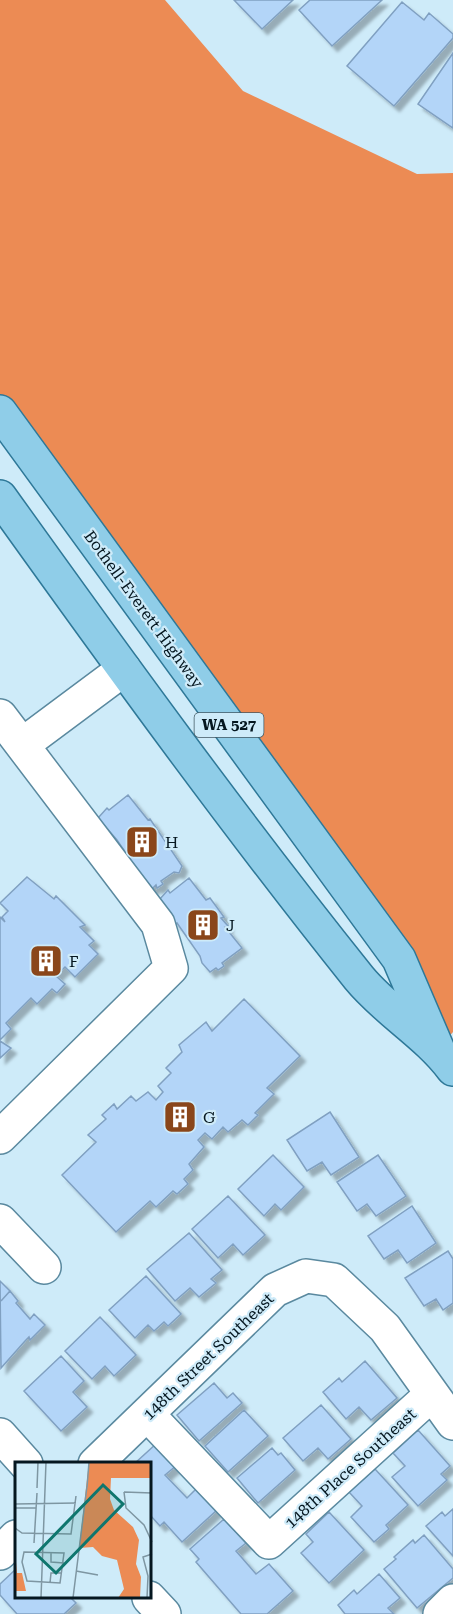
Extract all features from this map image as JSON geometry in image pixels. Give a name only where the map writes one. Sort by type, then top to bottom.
[{"type":"main road","name":"Bothell-Everett Highway","points":[[0,412],[399,959],[446,1060]]},
{"type":"main road","name":"Bothell-Everett Highway","points":[[0,497],[124,669],[361,980],[446,1060]]},
{"type":"street","points":[[22,745],[124,669]]},
{"type":"street","points":[[0,716],[158,924],[171,968],[0,1137]]},
{"type":"street","points":[[0,1221],[44,1267]]},
{"type":"street","name":"148th Street Southeast","points":[[97,1462],[275,1290],[306,1276],[334,1280],[385,1328],[432,1394]]},
{"type":"street","points":[[432,1394],[453,1423]]},
{"type":"street","name":"148th Place Southeast","points":[[148,1415],[269,1542],[432,1394]]},
{"type":"street","points":[[0,1435],[24,1462]]},
{"type":"street","points":[[0,1553],[15,1538]]},
{"type":"street","points":[[150,1599],[164,1614]]},
{"type":"street","points":[[440,1614],[453,1602]]},
{"type":"shaded area","points":[[0,0],[165,0],[243,91],[417,174],[453,173],[453,1032],[438,1050],[399,959],[0,412]]},
{"type":"building","points":[[234,0],[293,0],[262,29]]},
{"type":"building","points":[[310,0],[382,0],[332,46],[299,10]]},
{"type":"building","points":[[402,2],[424,20],[429,13],[453,34],[453,38],[394,106],[347,66]]},
{"type":"building","points":[[453,53],[453,128],[418,104]]},
{"type":"building","name":"H","points":[[128,795],[148,820],[150,819],[182,866],[179,873],[174,872],[161,881],[163,884],[157,888],[156,885],[151,890],[117,840],[98,818],[107,808],[109,810]]},
{"type":"building","name":"F","points":[[27,877],[54,899],[56,896],[85,925],[80,927],[94,941],[89,945],[98,954],[75,977],[65,967],[56,976],[65,984],[57,993],[52,989],[37,1004],[31,998],[6,1023],[11,1029],[0,1040],[0,917],[5,922],[2,917],[8,911],[0,903]]},
{"type":"building","name":"J","points":[[189,878],[206,900],[210,898],[224,917],[221,918],[228,926],[225,927],[242,948],[222,963],[224,966],[218,970],[216,968],[210,972],[202,963],[200,956],[159,900],[168,890],[170,893]]},
{"type":"building","name":"G","points":[[244,999],[300,1056],[267,1088],[274,1094],[255,1113],[258,1115],[248,1125],[242,1120],[228,1132],[223,1127],[212,1139],[205,1133],[198,1140],[204,1147],[189,1164],[193,1170],[184,1179],[188,1184],[177,1194],[173,1191],[156,1207],[150,1201],[116,1232],[62,1175],[96,1142],[88,1135],[106,1119],[102,1115],[114,1104],[117,1109],[131,1096],[136,1101],[148,1092],[156,1100],[163,1092],[158,1086],[171,1073],[166,1068],[182,1052],[179,1045],[206,1022],[212,1031]]},
{"type":"building","points":[[0,1041],[11,1048],[0,1058]]},
{"type":"building","points":[[330,1112],[359,1157],[331,1175],[322,1162],[307,1171],[287,1140]]},
{"type":"building","points":[[273,1155],[304,1187],[281,1210],[275,1204],[264,1216],[238,1189]]},
{"type":"building","points":[[378,1155],[406,1196],[376,1216],[367,1204],[357,1211],[337,1182]]},
{"type":"building","points":[[228,1196],[265,1235],[243,1255],[233,1244],[218,1258],[192,1229]]},
{"type":"building","points":[[412,1206],[436,1243],[407,1263],[398,1250],[384,1259],[368,1236]]},
{"type":"building","points":[[189,1233],[222,1270],[211,1279],[216,1283],[199,1297],[190,1288],[175,1301],[147,1269]]},
{"type":"building","points":[[448,1251],[453,1259],[453,1303],[443,1310],[436,1299],[424,1306],[405,1278]]},
{"type":"building","points":[[146,1276],[181,1314],[168,1326],[164,1322],[154,1331],[148,1325],[135,1338],[109,1310]]},
{"type":"building","points":[[0,1281],[30,1319],[34,1314],[45,1325],[30,1340],[29,1337],[1,1368]]},
{"type":"building","points":[[100,1317],[136,1355],[114,1376],[105,1366],[92,1379],[65,1351]]},
{"type":"building","points":[[61,1356],[84,1381],[73,1392],[87,1407],[61,1431],[24,1391]]},
{"type":"building","points":[[365,1361],[397,1398],[371,1420],[359,1407],[346,1419],[323,1392],[339,1378],[342,1382]]},
{"type":"building","points":[[214,1383],[227,1398],[233,1393],[242,1403],[199,1441],[177,1415]]},
{"type":"building","points":[[321,1405],[351,1439],[328,1459],[318,1448],[303,1461],[283,1438]]},
{"type":"building","points":[[244,1410],[268,1436],[228,1472],[205,1446]]},
{"type":"building","points":[[418,1430],[450,1466],[441,1474],[447,1480],[418,1506],[392,1477],[405,1466],[393,1453]]},
{"type":"building","points":[[157,1443],[177,1465],[165,1475],[187,1498],[197,1488],[217,1510],[182,1542],[164,1522],[160,1526],[152,1517],[152,1462],[136,1462]]},
{"type":"building","points":[[272,1448],[278,1455],[281,1453],[295,1470],[258,1503],[237,1478]]},
{"type":"building","points":[[375,1469],[408,1505],[386,1525],[389,1529],[374,1542],[351,1517],[362,1506],[349,1492]]},
{"type":"building","points":[[453,1509],[453,1556],[426,1526],[442,1512],[445,1516]]},
{"type":"building","points":[[329,1512],[364,1550],[329,1583],[301,1553],[313,1542],[306,1534]]},
{"type":"building","points":[[224,1519],[246,1543],[236,1551],[256,1574],[269,1564],[293,1591],[267,1614],[241,1614],[196,1562],[199,1559],[190,1549]]},
{"type":"building","points":[[424,1535],[453,1569],[453,1578],[417,1608],[384,1569],[413,1540],[415,1543]]},
{"type":"building","points":[[15,1570],[15,1599],[72,1599],[76,1603],[64,1614],[17,1614],[0,1595],[0,1584]]},
{"type":"building","points":[[379,1574],[400,1598],[388,1608],[394,1614],[345,1614],[338,1605],[354,1590],[357,1594]]},
{"type":"place","name":"H","points":[[142,842]]},
{"type":"place","name":"J","points":[[203,925]]},
{"type":"place","name":"F","points":[[46,961]]},
{"type":"place","name":"G","points":[[180,1117]]}]
